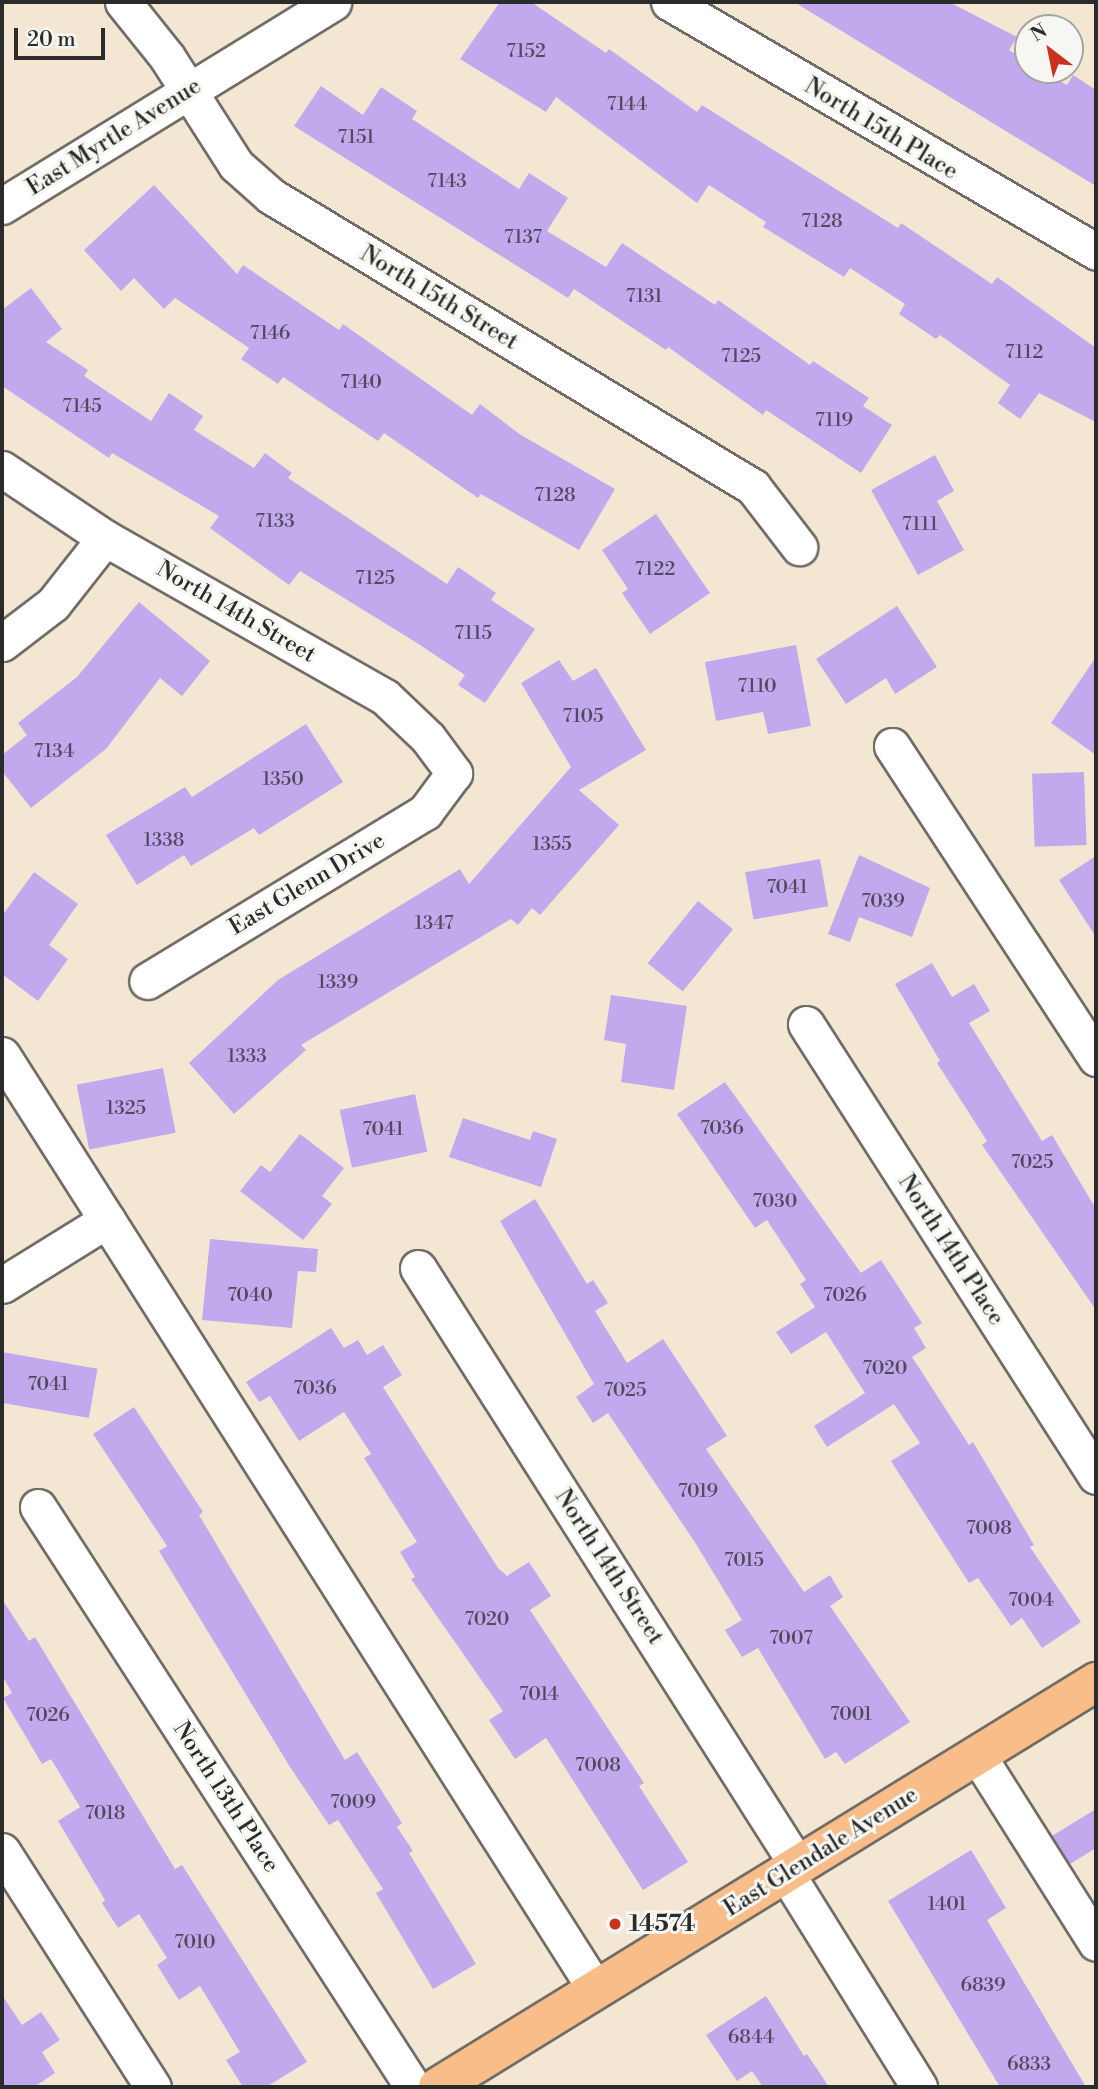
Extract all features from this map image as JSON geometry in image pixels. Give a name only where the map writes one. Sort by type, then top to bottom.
[{"type":"main road","name":"East Glendale Avenue","points":[[438,2087],[1096,1682]]},
{"type":"street","name":"North 15th Street","points":[[123,2],[189,91],[236,165],[271,196],[753,487],[799,547]]},
{"type":"street","name":"East Myrtle Avenue","points":[[2,206],[334,2]]},
{"type":"street","name":"North 15th Place","points":[[668,2],[1096,253]]},
{"type":"street","name":"North 14th Street","points":[[2,469],[105,538],[384,697],[428,738],[454,773]]},
{"type":"street","points":[[2,643],[53,604],[105,538]]},
{"type":"street","points":[[891,746],[1096,1058]]},
{"type":"street","name":"East Glenn Drive","points":[[147,981],[425,813],[454,773]]},
{"type":"street","name":"North 14th Place","points":[[806,1024],[1096,1476]]},
{"type":"street","points":[[2,1055],[596,1990]]},
{"type":"street","points":[[2,1285],[107,1220]]},
{"type":"street","name":"North 14th Street","points":[[418,1268],[792,1870],[919,2087]]},
{"type":"street","name":"North 13th Place","points":[[38,1507],[414,2087]]},
{"type":"street","points":[[978,1756],[1096,1943]]},
{"type":"street","points":[[2,1851],[153,2087]]},
{"type":"building","points":[[500,2],[531,2],[606,53],[609,49],[697,112],[702,105],[898,228],[901,223],[992,284],[997,277],[1096,348],[1096,422],[1039,393],[1020,419],[998,403],[1010,385],[940,335],[936,339],[899,314],[905,304],[850,268],[844,277],[763,227],[766,222],[709,185],[697,203],[556,97],[546,112],[460,59]]},
{"type":"building","points":[[794,2],[949,2],[1014,35],[1009,50],[1014,53],[1014,84],[1067,85],[1084,82],[1096,90],[1096,186]]},
{"type":"building","points":[[321,86],[363,115],[381,87],[417,111],[412,119],[519,189],[529,173],[568,198],[547,231],[606,267],[622,243],[715,305],[718,300],[810,365],[813,361],[869,398],[863,406],[892,425],[861,473],[766,410],[763,415],[668,347],[666,350],[574,289],[568,298],[294,126]]},
{"type":"building","points":[[154,185],[237,274],[243,265],[339,330],[343,324],[472,415],[480,404],[521,435],[615,489],[579,550],[481,494],[478,498],[384,433],[378,441],[283,377],[278,384],[241,359],[249,348],[175,298],[164,309],[134,278],[121,291],[84,250]]},
{"type":"building","points":[[31,288],[62,329],[46,342],[88,370],[84,376],[151,421],[169,393],[203,416],[194,430],[254,468],[265,453],[292,473],[288,478],[447,584],[458,567],[496,593],[491,600],[535,629],[485,703],[458,685],[465,675],[417,643],[300,571],[289,585],[210,528],[219,516],[112,453],[109,458],[2,386],[2,310]]},
{"type":"building","points":[[935,455],[954,491],[937,501],[964,550],[918,575],[871,490]]},
{"type":"building","points":[[656,514],[710,593],[650,634],[622,593],[628,589],[602,550]]},
{"type":"building","points":[[139,602],[210,661],[182,696],[160,678],[106,749],[31,808],[2,771],[2,755],[27,735],[18,723],[77,677]]},
{"type":"building","points":[[897,606],[937,667],[895,694],[886,678],[846,704],[816,659]]},
{"type":"building","points":[[796,645],[811,726],[768,734],[763,712],[716,721],[705,662]]},
{"type":"building","points":[[1096,657],[1096,755],[1051,723]]},
{"type":"building","points":[[559,660],[573,681],[596,668],[646,750],[579,790],[619,825],[540,915],[532,908],[518,925],[511,919],[301,1045],[306,1050],[234,1114],[189,1063],[278,980],[460,869],[469,884],[571,767],[521,683]]},
{"type":"building","points":[[306,724],[343,782],[259,835],[254,828],[191,866],[184,855],[137,885],[106,835],[185,787],[192,797]]},
{"type":"building","points":[[1084,772],[1087,845],[1035,847],[1032,774]]},
{"type":"building","points":[[859,855],[930,888],[912,937],[859,917],[850,942],[828,934]]},
{"type":"building","points":[[1096,856],[1096,937],[1059,880]]},
{"type":"building","points":[[820,859],[828,906],[753,919],[745,872]]},
{"type":"building","points":[[34,872],[78,904],[49,945],[68,959],[38,1001],[2,974],[2,916]]},
{"type":"building","points":[[698,901],[733,929],[683,991],[648,963]]},
{"type":"building","points":[[932,963],[952,997],[974,984],[990,1011],[969,1023],[1042,1141],[1052,1135],[1096,1209],[1096,1310],[982,1145],[987,1141],[937,1063],[940,1061],[895,984]]},
{"type":"building","points":[[611,995],[687,1006],[674,1090],[621,1082],[626,1044],[604,1040]]},
{"type":"building","points":[[163,1068],[176,1133],[89,1150],[77,1085]]},
{"type":"building","points":[[725,1082],[861,1273],[881,1260],[922,1323],[914,1328],[926,1348],[912,1357],[969,1445],[973,1442],[1034,1545],[1030,1547],[1081,1622],[1042,1648],[1022,1618],[1011,1626],[978,1578],[969,1583],[891,1461],[920,1443],[894,1404],[827,1447],[814,1426],[865,1393],[826,1332],[791,1354],[776,1332],[815,1307],[800,1284],[806,1280],[767,1220],[755,1228],[677,1114]]},
{"type":"building","points":[[415,1094],[427,1152],[352,1168],[340,1110]]},
{"type":"building","points":[[463,1118],[530,1140],[533,1131],[557,1139],[541,1187],[449,1157]]},
{"type":"building","points":[[300,1134],[344,1168],[322,1196],[332,1204],[303,1240],[240,1191],[261,1165],[270,1172]]},
{"type":"building","points":[[535,1199],[587,1284],[593,1280],[608,1303],[595,1311],[627,1363],[663,1339],[727,1436],[706,1449],[804,1592],[830,1575],[843,1597],[830,1606],[910,1722],[845,1764],[836,1752],[825,1759],[758,1648],[742,1657],[725,1630],[742,1620],[696,1544],[608,1413],[593,1423],[576,1397],[594,1384],[500,1221]]},
{"type":"building","points":[[210,1239],[318,1249],[316,1272],[298,1271],[292,1328],[202,1320]]},
{"type":"building","points":[[331,1328],[344,1348],[358,1340],[367,1355],[383,1345],[402,1375],[383,1387],[498,1568],[507,1576],[529,1562],[551,1596],[530,1610],[644,1783],[639,1786],[688,1862],[643,1890],[546,1738],[515,1759],[489,1720],[503,1711],[411,1579],[415,1577],[400,1552],[417,1542],[364,1458],[371,1454],[344,1412],[299,1441],[270,1396],[259,1402],[246,1382]]},
{"type":"building","points":[[2,1352],[98,1369],[89,1418],[2,1403]]},
{"type":"building","points":[[134,1407],[203,1512],[199,1515],[345,1760],[357,1752],[402,1823],[397,1827],[413,1851],[409,1853],[476,1964],[433,1989],[376,1893],[383,1889],[338,1820],[329,1825],[290,1767],[159,1551],[167,1546],[93,1434]]},
{"type":"building","points":[[2,1599],[29,1641],[35,1637],[175,1869],[182,1865],[307,2062],[266,2087],[243,2087],[226,2060],[240,2052],[200,1986],[179,2000],[157,1965],[167,1958],[139,1914],[118,1928],[102,1903],[105,1900],[58,1821],[80,1807],[51,1759],[42,1764],[3,1698],[12,1693],[2,1675]]},
{"type":"building","points":[[1096,1809],[1096,1848],[1070,1864],[1052,1836]]},
{"type":"building","points":[[971,1850],[1006,1908],[987,1920],[1086,2087],[1000,2087],[888,1901]]},
{"type":"building","points":[[2,1995],[22,2025],[41,2012],[60,2040],[42,2052],[55,2073],[34,2087],[2,2087]]},
{"type":"building","points":[[766,1996],[804,2056],[807,2054],[829,2087],[763,2087],[752,2071],[737,2081],[706,2035]]},
{"type":"place","name":"14574","points":[[615,1924]]}]
